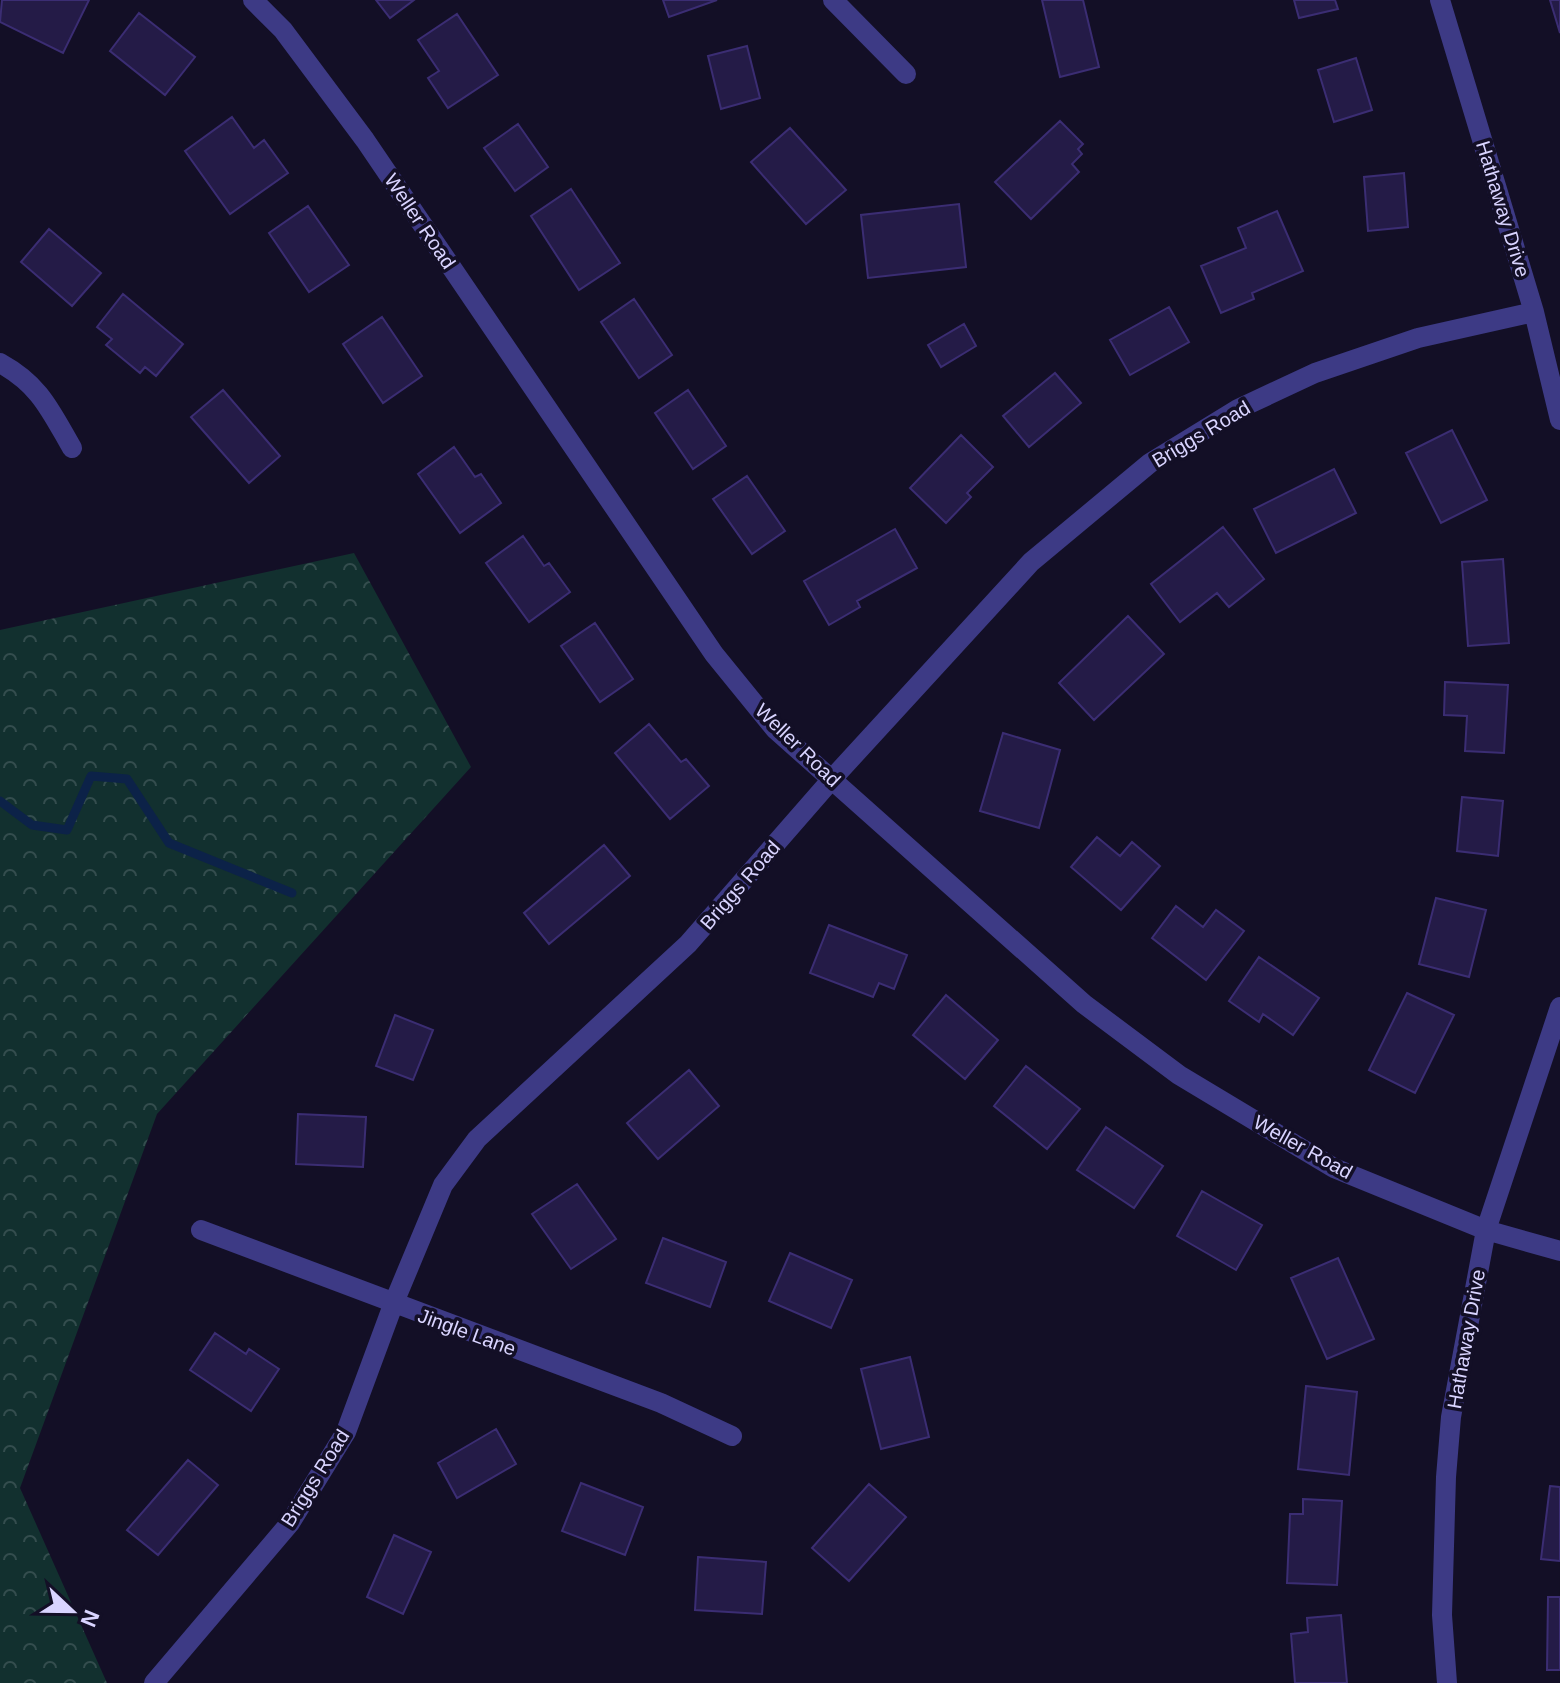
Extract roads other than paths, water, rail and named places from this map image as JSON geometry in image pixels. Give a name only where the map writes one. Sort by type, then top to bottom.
[{"type":"street","name":"Weller Road","points":[[253,0],[283,30],[365,140],[714,654],[775,729],[1084,1004],[1179,1075],[1334,1168],[1486,1230],[1560,1251]]},
{"type":"street","points":[[833,0],[906,74]]},
{"type":"street","name":"Hathaway Drive","points":[[1440,0],[1534,312],[1560,420]]},
{"type":"street","name":"Briggs Road","points":[[154,1683],[290,1523],[346,1432],[393,1305],[443,1185],[477,1139],[688,944],[832,779],[1031,562],[1150,463],[1238,409],[1315,373],[1418,338],[1534,312]]},
{"type":"street","points":[[0,363],[39,391],[72,448]]},
{"type":"street","name":"Hathaway Drive","points":[[1447,1683],[1442,1615],[1451,1417],[1486,1230],[1560,1007]]},
{"type":"street","name":"Jingle Lane","points":[[201,1230],[393,1305],[661,1403],[732,1436]]},
{"type":"waterway","points":[[0,801],[32,825],[67,830],[91,776],[127,779],[169,843],[292,893]]}]
